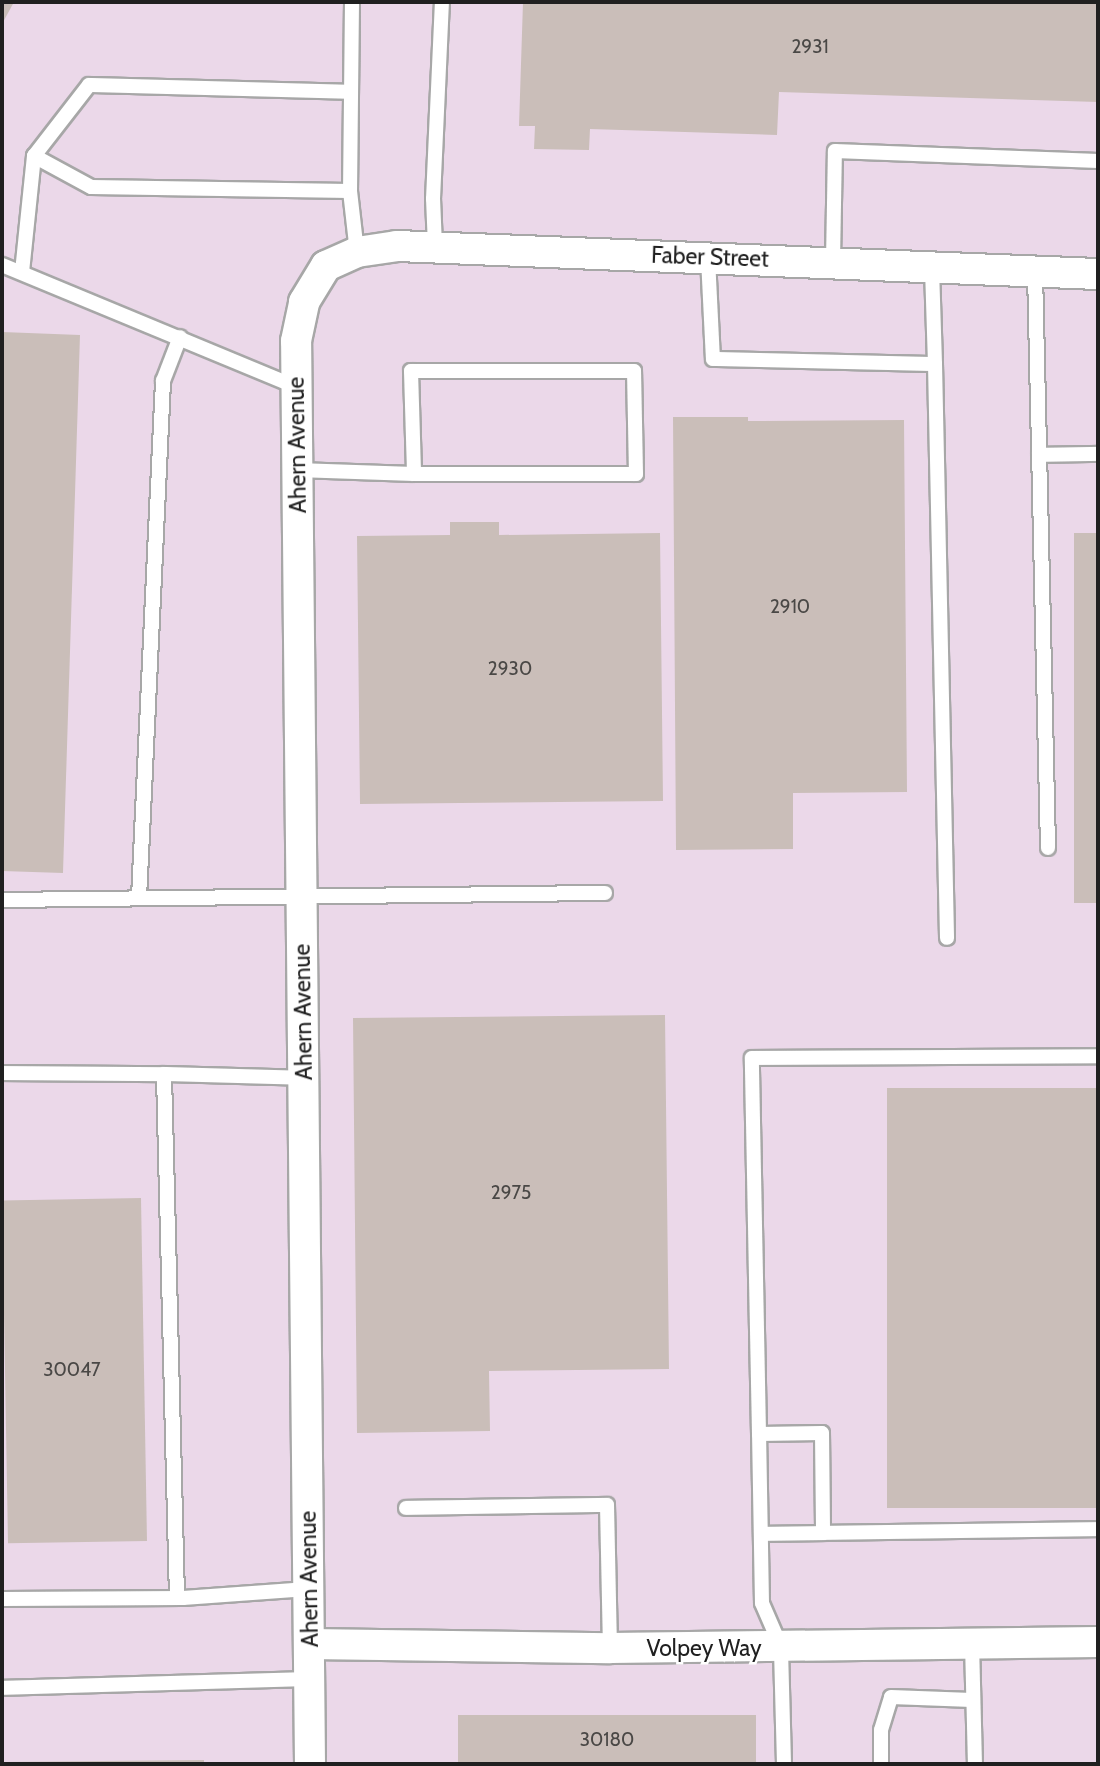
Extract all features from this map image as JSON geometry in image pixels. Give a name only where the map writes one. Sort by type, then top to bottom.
[{"type":"street","name":"Faber Street","points":[[326,266],[357,252],[397,246],[435,246],[1098,274]]},
{"type":"street","name":"Ahern Avenue","points":[[310,1764],[296,341],[304,302],[326,266]]},
{"type":"street","name":"Volpey Way","points":[[310,1644],[610,1648],[1098,1642]]},
{"type":"lane","points":[[352,2],[350,191],[357,252]]},
{"type":"lane","points":[[435,246],[433,199],[442,2]]},
{"type":"lane","points":[[22,272],[34,156],[89,85],[350,92]]},
{"type":"lane","points":[[833,261],[835,151],[1098,162]]},
{"type":"lane","points":[[34,156],[92,187],[350,191]]},
{"type":"lane","points":[[708,258],[713,359],[935,364]]},
{"type":"lane","points":[[2,265],[296,387]]},
{"type":"lane","points":[[932,267],[947,937]]},
{"type":"lane","points":[[1035,271],[1048,848]]},
{"type":"lane","points":[[139,898],[163,381],[180,337]]},
{"type":"lane","points":[[297,470],[414,474],[636,474],[634,371],[411,371],[414,474]]},
{"type":"lane","points":[[1040,455],[1098,454]]},
{"type":"lane","points":[[2,900],[606,893]]},
{"type":"lane","points":[[784,1764],[781,1647],[762,1604],[752,1058],[1098,1056]]},
{"type":"lane","points":[[2,1073],[303,1078]]},
{"type":"lane","points":[[164,1074],[177,1598]]},
{"type":"lane","points":[[759,1434],[822,1433],[823,1533]]},
{"type":"lane","points":[[406,1508],[607,1505],[610,1648]]},
{"type":"lane","points":[[761,1534],[1098,1529]]},
{"type":"lane","points":[[2,1599],[177,1598],[309,1589]]},
{"type":"lane","points":[[972,1643],[975,1764]]},
{"type":"lane","points":[[2,1688],[310,1679]]},
{"type":"lane","points":[[881,1764],[881,1730],[891,1697],[972,1700]]},
{"type":"shaded area","points":[[2,2],[1098,2],[1098,1764],[2,1764]]},
{"type":"building","points":[[2,2],[14,2],[2,24]]},
{"type":"building","points":[[523,2],[1098,2],[1098,102],[779,92],[777,135],[590,129],[589,150],[534,149],[535,126],[519,126]]},
{"type":"building","points":[[2,332],[80,335],[63,873],[2,871]]},
{"type":"building","points":[[673,417],[748,417],[748,421],[904,420],[907,792],[793,793],[793,849],[676,850]]},
{"type":"building","points":[[450,522],[499,522],[499,535],[660,533],[663,801],[360,804],[357,536],[450,535]]},
{"type":"building","points":[[1074,533],[1098,533],[1098,903],[1074,903]]},
{"type":"building","points":[[665,1015],[669,1369],[489,1371],[490,1431],[357,1433],[353,1018]]},
{"type":"building","points":[[887,1088],[1098,1088],[1098,1508],[887,1508]]},
{"type":"building","points":[[141,1198],[147,1541],[8,1543],[2,1200]]},
{"type":"building","points":[[458,1715],[756,1715],[756,1764],[458,1764]]},
{"type":"building","points":[[204,1760],[204,1764],[2,1764],[2,1762]]}]
